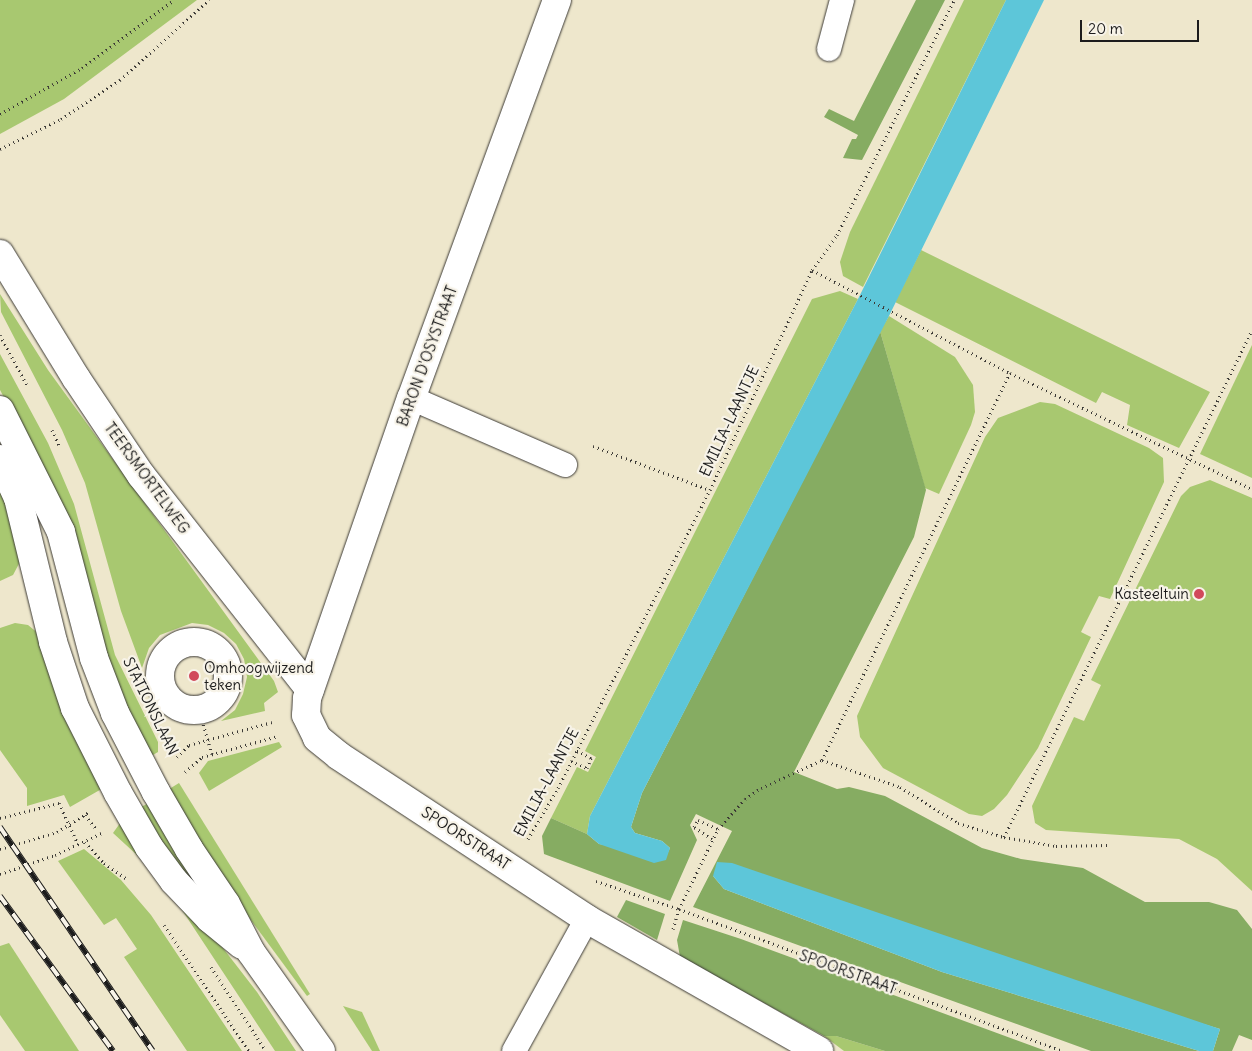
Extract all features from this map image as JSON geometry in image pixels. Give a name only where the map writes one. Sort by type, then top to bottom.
[{"type":"street","name":"BARON D'OSYSTRAAT","points":[[308,702],[411,398],[557,0]]},
{"type":"street","name":"TEERSMORTELWEG","points":[[0,254],[76,378],[141,475],[308,702]]},
{"type":"street","name":"STATIONSLAAN","points":[[0,410],[61,532],[94,658],[115,713],[160,800],[226,904],[251,952],[321,1051]]},
{"type":"street","name":"STATIONSLAAN","points":[[0,459],[18,498],[53,642],[75,708],[118,793],[150,847],[174,881],[210,919],[251,952]]},
{"type":"street","name":"SPOORSTRAAT","points":[[308,702],[317,738],[339,756],[587,919],[662,964],[818,1051]]},
{"type":"lane","points":[[829,49],[842,0]]},
{"type":"lane","points":[[411,398],[565,465]]},
{"type":"lane","points":[[514,1051],[587,919]]},
{"type":"path","points":[[0,114],[82,68],[174,0]]},
{"type":"path","points":[[0,149],[61,120],[120,80],[209,0]]},
{"type":"path","name":"EMILIA-LAANTJE","points":[[526,843],[571,761],[710,490],[812,270],[837,235],[954,0]]},
{"type":"path","points":[[812,270],[902,314],[1010,373],[1252,489]]},
{"type":"path","points":[[1004,838],[1252,330]]},
{"type":"path","points":[[0,335],[31,392]]},
{"type":"path","points":[[662,964],[679,908],[718,829],[746,799],[761,788],[822,760],[1010,373]]},
{"type":"path","points":[[49,424],[61,450]]},
{"type":"path","points":[[565,465],[576,440],[710,490]]},
{"type":"path","points":[[176,758],[189,745],[208,740],[308,702]]},
{"type":"path","points":[[199,710],[212,754]]},
{"type":"path","name":"STATIONSLAAN","points":[[172,750],[188,780]]},
{"type":"path","points":[[571,761],[587,768],[591,758],[576,750]]},
{"type":"path","points":[[822,760],[900,787],[958,823],[1004,838],[1056,846],[1107,845]]},
{"type":"path","points":[[0,849],[70,826],[118,793]]},
{"type":"path","points":[[0,818],[59,803],[78,844]]},
{"type":"path","points":[[712,839],[694,827],[698,820],[718,829]]},
{"type":"path","points":[[84,842],[99,859],[129,880]]},
{"type":"path","name":"SPOORSTRAAT","points":[[590,879],[679,908],[1062,1051]]},
{"type":"path","points":[[163,923],[249,1051]]},
{"type":"green space","points":[[0,0],[197,0],[64,99],[0,134]]},
{"type":"green space","points":[[916,0],[945,0],[862,160],[843,158],[852,139],[856,139],[858,135],[824,117],[829,109],[854,121]]},
{"type":"green space","points":[[964,0],[1006,0],[863,287],[843,276],[840,262],[850,232]]},
{"type":"green space","points":[[921,250],[1210,392],[1179,448],[1127,425],[1130,405],[1102,392],[1096,403],[895,302]]},
{"type":"green space","points":[[840,291],[858,299],[590,816],[587,834],[551,818],[577,767],[588,772],[596,757],[585,751],[812,299]]},
{"type":"green space","points":[[0,294],[48,370],[274,681],[278,692],[264,703],[265,711],[221,721],[235,710],[243,694],[247,677],[244,659],[236,644],[224,633],[208,625],[192,623],[160,635],[149,648],[142,668],[121,611],[85,483],[62,430],[1,312]]},
{"type":"green space","points":[[889,316],[955,357],[973,385],[975,412],[971,425],[939,494],[925,488],[880,331]]},
{"type":"green space","points":[[880,331],[926,490],[914,537],[794,772],[837,789],[849,787],[885,796],[982,848],[1021,859],[1083,868],[1145,902],[1209,902],[1237,910],[1252,929],[1252,1040],[1239,1035],[1232,1051],[1213,1051],[1220,1029],[713,876],[724,889],[942,972],[1199,1051],[1091,1051],[693,907],[732,831],[696,814],[690,825],[697,840],[670,901],[544,854],[542,836],[551,818],[587,834],[599,844],[667,854],[670,848],[662,841],[635,833],[631,827],[642,793]]},
{"type":"green space","points":[[1252,345],[1252,478],[1200,454]]},
{"type":"green space","points":[[0,354],[48,443],[74,504],[115,655],[158,742],[158,752],[148,758],[119,702],[34,453],[0,390]]},
{"type":"green space","points":[[1040,402],[1055,404],[1149,448],[1163,458],[1164,482],[1110,599],[1099,596],[1081,632],[1091,637],[1038,748],[1007,795],[994,809],[982,816],[969,814],[883,768],[860,737],[857,716],[985,437],[998,418]]},
{"type":"green space","name":"Kasteeltuin","points":[[1210,480],[1252,498],[1252,891],[1217,859],[1179,839],[1046,830],[1035,823],[1032,806],[1074,717],[1084,721],[1101,685],[1091,680],[1181,496],[1190,487]]},
{"type":"green space","points":[[0,482],[21,560],[13,575],[0,581]]},
{"type":"green space","points":[[15,623],[28,625],[39,634],[105,787],[70,807],[64,795],[27,806],[27,788],[0,750],[0,628]]},
{"type":"green space","points":[[279,742],[282,747],[209,791],[199,773],[208,761]]},
{"type":"green space","points":[[179,783],[310,994],[307,996],[211,866],[166,791]]},
{"type":"green space","points":[[151,802],[214,903],[181,874],[139,808]]},
{"type":"green space","points":[[123,819],[257,992],[296,1051],[275,1051],[180,907],[138,856],[113,833]]},
{"type":"green space","points":[[84,849],[121,880],[151,915],[242,1051],[187,1051],[124,957],[137,949],[116,918],[104,925],[58,861]]},
{"type":"green space","points":[[626,900],[665,914],[657,940],[617,917]]},
{"type":"green space","points":[[683,920],[741,939],[1046,1051],[885,1051],[836,1036],[824,1036],[680,957],[677,940]]},
{"type":"green space","points":[[9,943],[79,1051],[25,1051],[0,1015],[0,946]]},
{"type":"green space","points":[[343,1006],[362,1012],[380,1051],[372,1051]]},
{"type":"green space","points":[[824,1036],[836,1036],[885,1051],[844,1051]]},
{"type":"water","points":[[1006,0],[1044,0],[889,316],[642,793],[631,827],[635,833],[662,841],[670,848],[666,860],[654,863],[599,844],[587,834],[590,816],[858,299]]},
{"type":"water","points":[[717,862],[732,863],[1220,1029],[1213,1051],[1199,1051],[942,972],[724,889],[713,876]]},
{"type":"railway","points":[[0,827],[153,1051]]},
{"type":"railway","points":[[0,896],[113,1051]]},
{"type":"place","name":"Kasteeltuin","points":[[1199,594]]},
{"type":"place","name":"Omhoogwijzend teken","points":[[194,676]]}]
